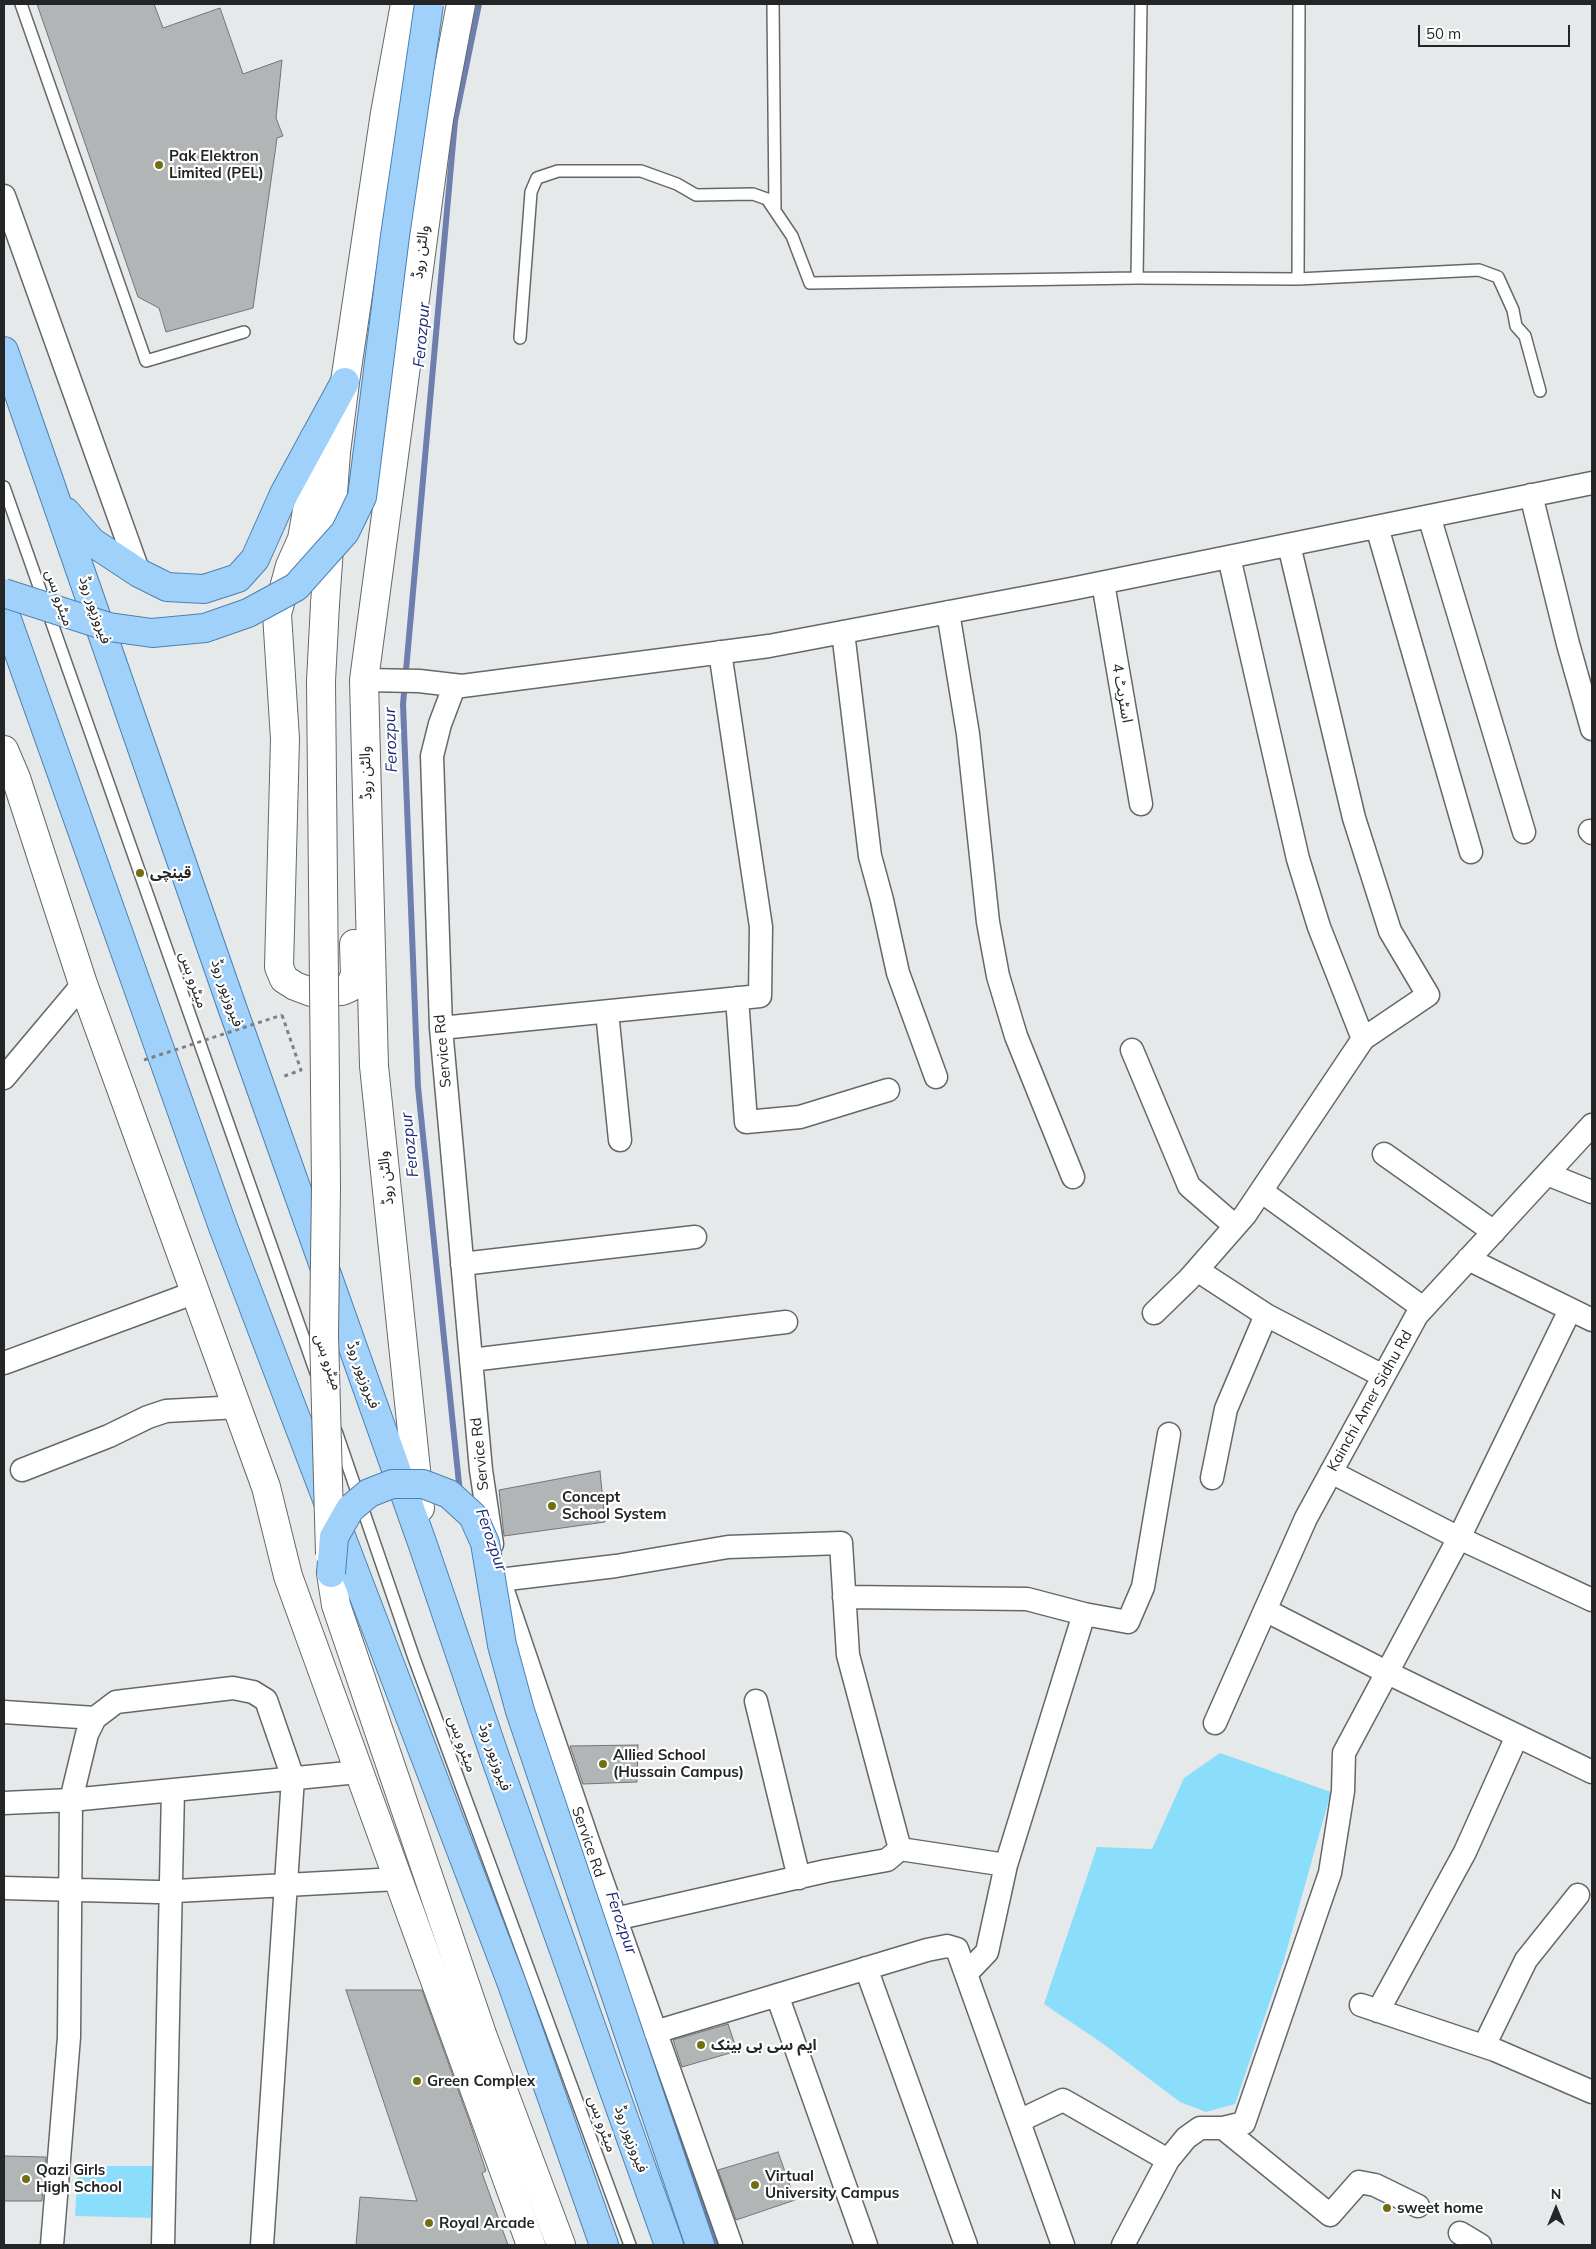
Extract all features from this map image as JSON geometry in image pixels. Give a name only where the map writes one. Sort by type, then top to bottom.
[{"type":"main road","points":[[405,4],[385,113],[336,452],[321,681],[326,1187],[324,1335],[331,1572],[336,1605],[476,2018],[562,2245]]},
{"type":"main road","points":[[4,593],[109,627],[152,634],[205,628],[248,613],[296,587],[345,532],[362,497],[395,236],[428,4]]},
{"type":"main road","name":"والٹن روڈ","points":[[424,1548],[374,1066],[364,680],[439,119],[462,4]]},
{"type":"main road","name":"فیروزپور روڈ","points":[[4,351],[232,1007],[424,1548],[494,1754],[669,2245]]},
{"type":"main road","points":[[58,504],[92,542],[139,573],[167,587],[204,589],[238,578],[256,559],[284,494],[345,382]]},
{"type":"main road","points":[[314,440],[306,521],[302,539],[287,576],[278,614],[277,629],[285,739],[279,967],[284,979],[311,992],[342,991],[349,988],[355,975],[348,761],[365,745]]},
{"type":"main road","points":[[4,611],[223,1227],[512,1984],[604,2245]]},
{"type":"main road","points":[[4,750],[16,778],[83,984],[266,1487],[288,1576],[531,2245]]},
{"type":"main road","points":[[331,1572],[334,1538],[350,1509],[369,1493],[392,1484],[423,1484],[449,1494],[473,1516],[484,1543],[502,1645],[520,1710],[700,2245]]},
{"type":"street","points":[[4,196],[139,573]]},
{"type":"street","points":[[364,680],[419,681],[454,687],[720,652],[843,632],[1103,582],[1592,483]]},
{"type":"street","points":[[1531,496],[1568,644],[1592,729]]},
{"type":"street","points":[[1429,516],[1524,832]]},
{"type":"street","points":[[1377,526],[1470,852]]},
{"type":"street","points":[[1154,1313],[1197,1270],[1235,1226],[1261,1191],[1363,1039],[1428,995],[1390,931],[1354,818],[1289,545]]},
{"type":"street","points":[[1229,557],[1298,859],[1319,927],[1363,1039]]},
{"type":"street","name":"اسٹریٹ 4","points":[[1103,582],[1141,804]]},
{"type":"street","points":[[948,612],[968,734],[988,922],[998,976],[1016,1036],[1073,1177]]},
{"type":"street","points":[[843,632],[870,856],[898,973],[936,1077]]},
{"type":"street","points":[[441,1028],[760,996],[761,927],[720,652]]},
{"type":"street","name":"Service Rd","points":[[454,687],[440,724],[432,756],[441,1028],[481,1470],[499,1580],[615,1919],[731,2245]]},
{"type":"street","points":[[4,1078],[83,984]]},
{"type":"street","points":[[737,998],[746,1122],[800,1117],[888,1090]]},
{"type":"street","points":[[608,1012],[620,1140]]},
{"type":"street","points":[[1132,1050],[1189,1186],[1235,1226]]},
{"type":"street","name":"Kainchi Amer Sidhu Rd","points":[[1215,1723],[1306,1518],[1417,1315],[1592,1125]]},
{"type":"street","points":[[1384,1154],[1494,1232]]},
{"type":"street","points":[[1548,1174],[1592,1192]]},
{"type":"street","points":[[1261,1191],[1423,1308]]},
{"type":"street","points":[[462,1264],[695,1237]]},
{"type":"street","points":[[1468,1259],[1592,1320]]},
{"type":"street","points":[[1197,1270],[1266,1315],[1384,1376]]},
{"type":"street","points":[[4,1363],[196,1292]]},
{"type":"street","points":[[1123,2245],[1168,2160],[1186,2138],[1200,2128],[1223,2128],[1244,2123],[1330,1873],[1343,1790],[1344,1753],[1459,1538],[1570,1310]]},
{"type":"street","points":[[1212,1478],[1226,1409],[1266,1315]]},
{"type":"street","points":[[471,1360],[786,1322]]},
{"type":"street","points":[[22,1470],[109,1436],[148,1417],[166,1411],[238,1407]]},
{"type":"street","points":[[844,1597],[1028,1599],[1084,1614],[1128,1622],[1143,1587],[1170,1434]]},
{"type":"street","points":[[1331,1472],[1459,1538],[1592,1600]]},
{"type":"street","points":[[499,1580],[616,1566],[728,1547],[841,1542],[848,1655],[900,1849]]},
{"type":"street","points":[[1265,1610],[1388,1673],[1592,1772]]},
{"type":"street","points":[[966,1974],[987,1952],[1006,1865],[1084,1614]]},
{"type":"street","points":[[52,2245],[69,2037],[71,1800],[87,1734],[95,1718],[116,1702],[233,1688],[253,1692],[266,1700],[292,1778],[262,2245]]},
{"type":"street","points":[[756,1701],[799,1878]]},
{"type":"street","points":[[4,1712],[95,1718]]},
{"type":"street","points":[[1517,1736],[1465,1852],[1369,2008],[1484,2046],[1592,2092]]},
{"type":"street","points":[[4,1803],[71,1800],[358,1772]]},
{"type":"street","points":[[164,2245],[173,1790]]},
{"type":"street","points":[[615,1919],[887,1860],[900,1849],[1006,1865]]},
{"type":"street","points":[[4,1888],[172,1891],[398,1879]]},
{"type":"street","points":[[1484,2046],[1526,1960],[1578,1895]]},
{"type":"street","points":[[655,2032],[866,1968],[947,1946],[957,1949],[1063,2245]]},
{"type":"street","points":[[866,1968],[966,2245]]},
{"type":"street","points":[[777,1995],[866,2245]]},
{"type":"street","points":[[1019,2121],[1063,2100],[1168,2160]]},
{"type":"street","points":[[1223,2128],[1330,2215],[1359,2182],[1374,2185],[1418,2206]]},
{"type":"street","points":[[1460,2233],[1480,2245]]},
{"type":"lane","points":[[21,4],[146,361],[244,332]]},
{"type":"lane","points":[[773,4],[775,210]]},
{"type":"lane","points":[[1137,278],[1141,4]]},
{"type":"lane","points":[[1298,279],[1299,4]]},
{"type":"lane","points":[[520,338],[530,192],[537,178],[544,174],[558,171],[641,171],[677,184],[696,195],[753,194],[766,199],[792,236],[810,283],[1137,278],[1298,279],[1479,270],[1498,278],[1513,310],[1516,326],[1525,336],[1540,391]]},
{"type":"lane","name":"میٹرو بس","points":[[4,487],[304,1339],[414,1658],[630,2245]]},
{"type":"path","points":[[144,1060],[282,1015],[302,1070]]},
{"type":"shaded area","points":[[1220,1753],[1331,1792],[1284,1960],[1235,2104],[1206,2112],[1180,2102],[1102,2043],[1044,2004],[1097,1847],[1152,1849],[1184,1778]]},
{"type":"shaded area","points":[[78,2166],[159,2166],[155,2218],[75,2216]]},
{"type":"building","name":"Pak Elektron Limited (PEL)","points":[[37,4],[154,4],[163,28],[220,8],[243,74],[282,60],[276,118],[283,136],[277,138],[253,308],[166,332],[159,308],[138,297]]},
{"type":"building","name":"Concept School System","points":[[600,1471],[605,1522],[504,1536],[499,1490]]},
{"type":"building","name":"Allied School (Hussain Campus)","points":[[638,1745],[637,1782],[583,1784],[570,1746]]},
{"type":"building","name":"Green Complex","points":[[346,1990],[422,1990],[470,2123],[486,2171],[482,2173],[508,2245],[356,2245],[360,2197],[417,2201]]},
{"type":"building","name":"ایم سی بی بینک","points":[[728,2024],[737,2051],[682,2067],[673,2040]]},
{"type":"building","name":"Virtual University Campus","points":[[778,2152],[795,2200],[736,2220],[718,2170]]},
{"type":"building","name":"Qazi Girls High School","points":[[4,2156],[46,2157],[42,2201],[4,2201]]},
{"type":"waterway","name":"Ferozpur","points":[[460,1493],[418,1087],[403,704],[455,121],[479,4]]},
{"type":"waterway","name":"Ferozpur","points":[[630,1992],[716,2245]]},
{"type":"place","name":"Pak Elektron Limited (PEL)","points":[[159,165]]},
{"type":"place","name":"قینچی","points":[[140,873]]},
{"type":"place","name":"Concept School System","points":[[552,1506]]},
{"type":"place","name":"Allied School (Hussain Campus)","points":[[603,1764]]},
{"type":"place","name":"ایم سی بی بینک","points":[[701,2045]]},
{"type":"place","name":"Green Complex","points":[[417,2081]]},
{"type":"place","name":"Qazi Girls High School","points":[[26,2179]]},
{"type":"place","name":"Virtual University Campus","points":[[755,2185]]},
{"type":"place","name":"sweet home","points":[[1387,2208]]},
{"type":"place","name":"Royal Arcade","points":[[429,2223]]}]
